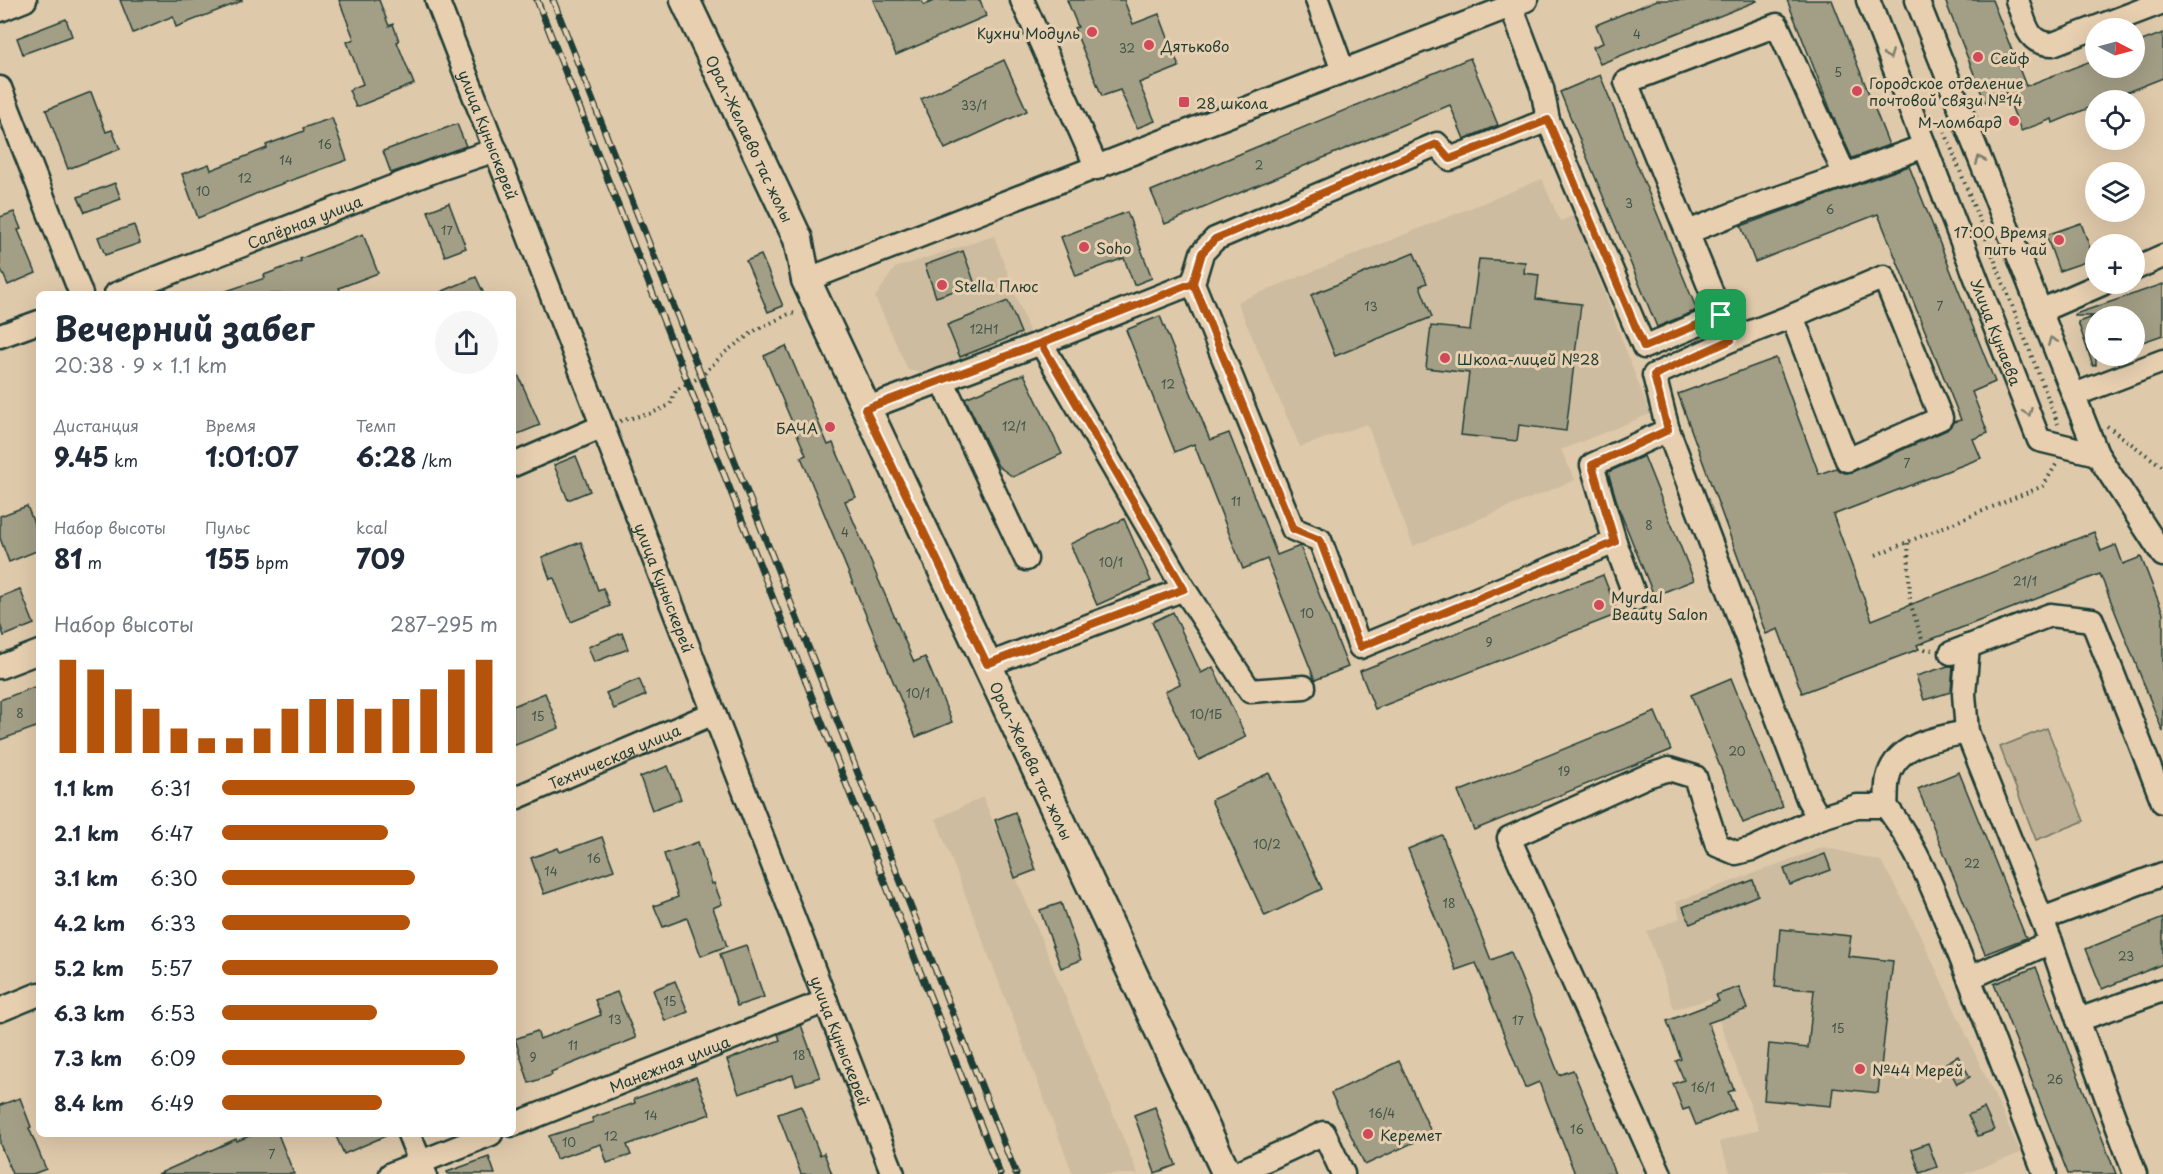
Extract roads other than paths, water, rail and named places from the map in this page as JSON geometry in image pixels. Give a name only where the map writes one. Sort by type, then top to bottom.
[{"type":"main road","name":"Орал-Желаево тас жолы","points":[[684,0],[798,239],[806,280]]},
{"type":"main road","name":"Орал-Желева тас жолы","points":[[806,280],[1227,1174]]},
{"type":"street","points":[[0,10],[25,0]]},
{"type":"street","name":"улица Куныскерей","points":[[437,0],[893,1174]]},
{"type":"street","points":[[1022,0],[1097,168]]},
{"type":"street","points":[[1317,0],[1343,71]]},
{"type":"street","name":"Улица Кунаева","points":[[1868,0],[2039,440],[2097,454]]},
{"type":"street","points":[[1917,0],[2097,454],[2163,555]]},
{"type":"street","points":[[2017,0],[2031,38],[2042,44],[2053,44],[2163,2]]},
{"type":"street","points":[[806,280],[1343,71],[1477,9],[1518,3],[1542,88],[1548,120],[1644,347],[1654,375],[1668,430],[1808,799],[1819,818]]},
{"type":"street","points":[[1731,340],[1626,82],[1777,25],[1845,175]]},
{"type":"street","points":[[0,88],[80,291]]},
{"type":"street","points":[[1548,120],[1450,159],[1437,144],[1215,239],[1202,253],[1193,283],[1293,529],[1320,540],[1360,647],[1615,542]]},
{"type":"street","points":[[1688,232],[1746,209],[1925,146]]},
{"type":"street","name":"Сапёрная улица","points":[[124,291],[495,150]]},
{"type":"street","points":[[2145,264],[2163,256]]},
{"type":"street","points":[[1654,375],[1731,340],[1884,277],[1941,418],[1847,460],[1792,316]]},
{"type":"street","points":[[865,409],[1193,283]]},
{"type":"street","points":[[2040,311],[2085,291]]},
{"type":"street","points":[[1644,347],[1721,315]]},
{"type":"street","points":[[0,336],[36,323]]},
{"type":"street","points":[[1041,343],[1184,589],[1250,691],[1304,687]]},
{"type":"street","points":[[2074,395],[2163,360]]},
{"type":"street","points":[[942,380],[1026,559]]},
{"type":"street","points":[[516,464],[603,426]]},
{"type":"street","points":[[1636,599],[1615,542],[1592,465],[1668,430]]},
{"type":"street","points":[[987,664],[1184,589]]},
{"type":"street","points":[[2135,1174],[2051,942],[1967,732],[1959,649],[2050,615],[2092,620],[2163,802]]},
{"type":"street","points":[[0,667],[36,653]]},
{"type":"street","name":"Техническая улица","points":[[516,798],[714,713]]},
{"type":"street","points":[[1967,732],[1926,740],[1898,757],[1888,777],[1886,806],[1904,830],[1969,978],[2045,1174]]},
{"type":"street","points":[[1660,1174],[1509,838],[1647,776],[1670,769],[1695,777],[1717,845],[1736,853],[1752,849],[1819,818],[1857,806],[1886,806]]},
{"type":"street","points":[[2042,919],[2163,874]]},
{"type":"street","points":[[1969,978],[2051,942]]},
{"type":"street","points":[[2078,1020],[2163,990]]},
{"type":"street","points":[[0,1010],[36,995]]},
{"type":"street","name":"Манежная улица","points":[[516,1124],[826,1001]]},
{"type":"street","points":[[1235,1174],[1324,1133],[1343,1174]]},
{"type":"street","points":[[410,1137],[423,1168]]},
{"type":"street","points":[[391,1174],[423,1168],[484,1137]]},
{"type":"railway","points":[[537,0],[1000,1174]]},
{"type":"railway","points":[[553,0],[1016,1174]]},
{"type":"place","name":"Кухни Модуль","points":[[1092,32]]},
{"type":"place","name":"Дятьково","points":[[1149,45]]},
{"type":"place","name":"Сейф","points":[[1978,57]]},
{"type":"place","name":"Городское отделение почтовой связи №14","points":[[1857,91]]},
{"type":"place","name":"28 школа","points":[[1184,102]]},
{"type":"place","name":"М-ломбард","points":[[2014,121]]},
{"type":"place","name":"17:00 Время пить чай","points":[[2059,240]]},
{"type":"place","name":"Soho","points":[[1084,247]]},
{"type":"place","name":"Stella Плюс","points":[[942,285]]},
{"type":"place","name":"Школа-лицей №28","points":[[1445,358]]},
{"type":"place","name":"БАЧА","points":[[830,427]]},
{"type":"place","name":"Myrdal Beauty Salon","points":[[1599,605]]},
{"type":"place","name":"№44 Мерей","points":[[1860,1069]]},
{"type":"place","name":"Керемет","points":[[1368,1134]]}]
